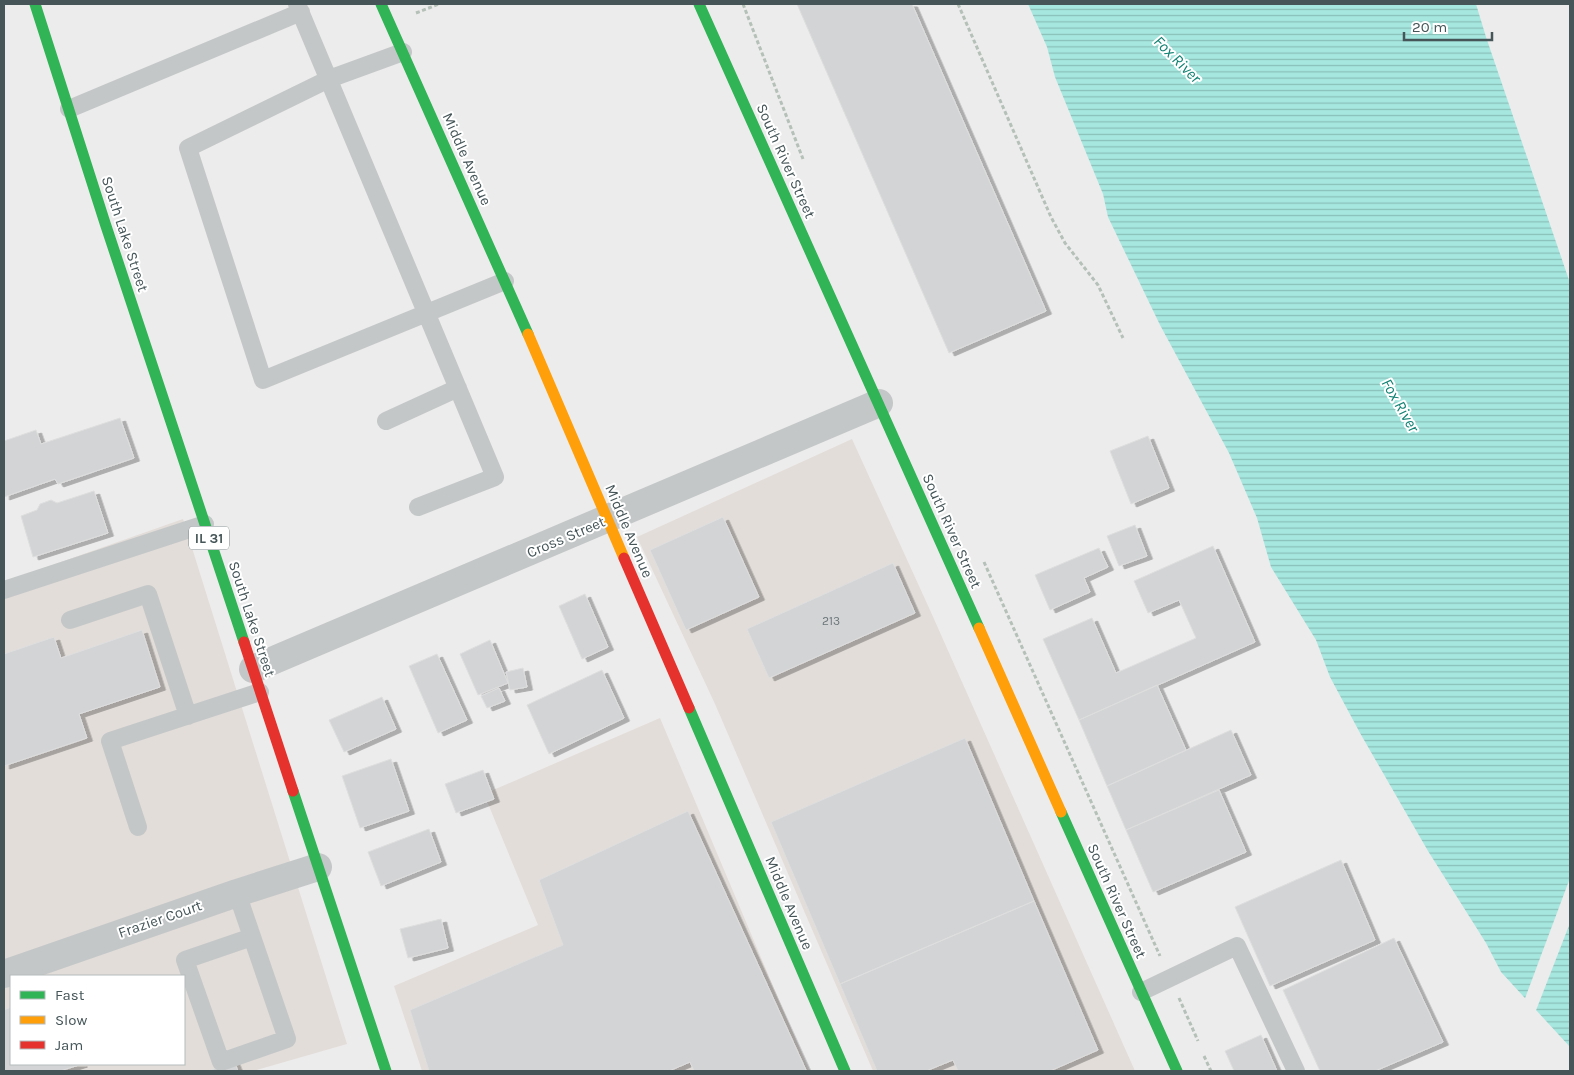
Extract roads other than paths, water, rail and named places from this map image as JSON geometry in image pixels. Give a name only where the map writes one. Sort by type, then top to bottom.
[{"type":"street","name":"South Lake Street","points":[[35,4],[256,681],[386,1071]]},
{"type":"street","name":"Middle Avenue","points":[[381,4],[505,281],[845,1071]]},
{"type":"street","name":"South River Street","points":[[699,4],[1177,1071]]},
{"type":"street","name":"Cross Street","points":[[256,681],[608,519],[879,403]]},
{"type":"street","name":"Frazier Court","points":[[4,974],[237,893],[318,867]]},
{"type":"lane","points":[[68,109],[299,8],[495,477],[418,506]]},
{"type":"lane","points":[[403,52],[329,79],[188,148],[263,380],[505,281]]},
{"type":"lane","points":[[386,421],[458,388]]},
{"type":"lane","points":[[4,590],[205,524]]},
{"type":"lane","points":[[70,620],[148,594],[188,716]]},
{"type":"lane","points":[[138,827],[110,741],[188,716],[256,681]]},
{"type":"lane","points":[[237,893],[288,1039],[221,1062],[185,960],[252,937]]},
{"type":"lane","points":[[1141,992],[1237,946],[1296,1071]]},
{"type":"water","name":"Fox River","points":[[1028,4],[1476,4],[1570,283],[1570,1047],[1501,972],[1486,943],[1428,851],[1360,733],[1330,677],[1316,640],[1271,567],[1257,518],[1229,453],[1160,325],[1108,217],[1103,194],[1055,77],[1047,47]]}]
